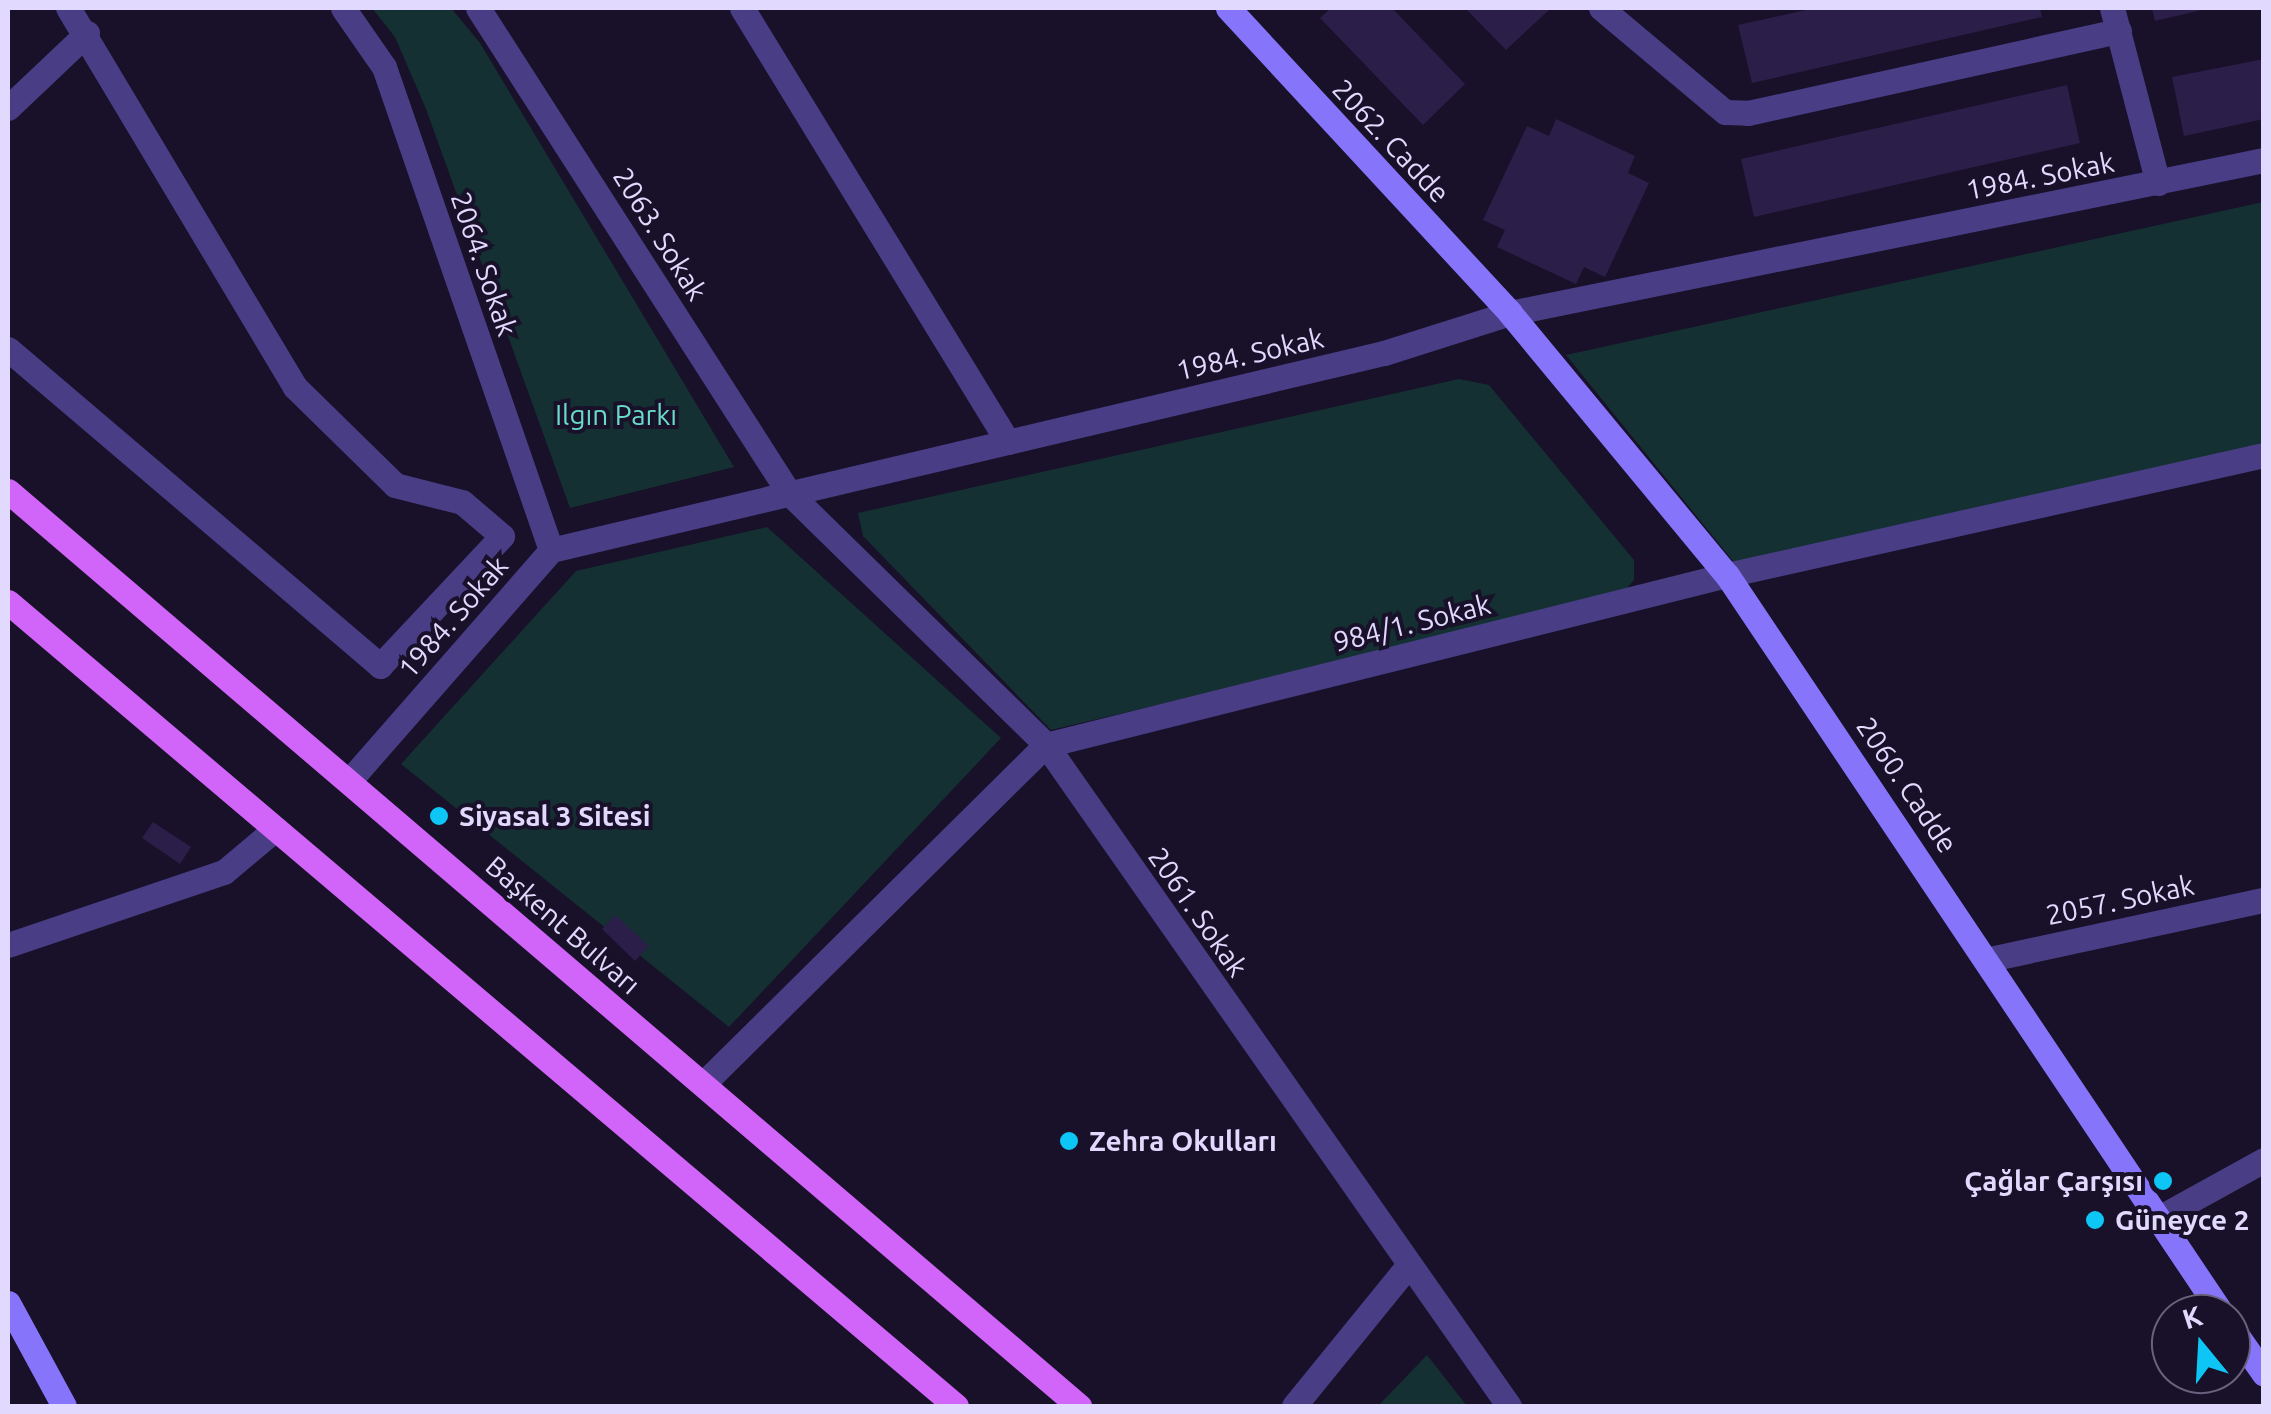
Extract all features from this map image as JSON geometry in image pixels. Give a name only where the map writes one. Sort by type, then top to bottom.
[{"type":"main road","name":"Başkent Bulvarı","points":[[8,492],[1079,1406]]},
{"type":"main road","points":[[8,602],[956,1406]]},
{"type":"street","points":[[8,349],[380,666],[502,536],[462,502],[396,485],[295,387],[87,33],[68,8]]},
{"type":"street","name":"2064. Sokak","points":[[342,8],[384,67],[551,550]]},
{"type":"street","name":"2063. Sokak","points":[[478,8],[790,494]]},
{"type":"street","points":[[742,8],[1008,442]]},
{"type":"street","name":"2062. Cadde","points":[[1228,8],[1510,314]]},
{"type":"street","points":[[1601,8],[1726,112],[2115,20],[2158,183]]},
{"type":"street","points":[[8,108],[87,33]]},
{"type":"street","name":"1984. Sokak","points":[[349,781],[551,550],[1384,353],[1510,314],[2264,160]]},
{"type":"street","name":"2060. Cadde","points":[[1510,314],[1727,575],[1990,959],[2208,1294]]},
{"type":"street","name":"984/1. Sokak","points":[[1046,745],[1727,575],[2264,455]]},
{"type":"street","name":"2061. Sokak","points":[[790,494],[1046,745],[1407,1267],[1509,1406]]},
{"type":"street","points":[[703,1084],[1046,745]]},
{"type":"street","points":[[8,944],[224,872],[276,829]]},
{"type":"street","name":"2057. Sokak","points":[[1990,959],[2264,900]]},
{"type":"street","points":[[2157,1219],[2264,1160]]},
{"type":"street","points":[[1294,1406],[1407,1267]]},
{"type":"street","points":[[8,1303],[64,1406]]},
{"type":"green space","name":"Ilgın Parkı","points":[[372,8],[451,8],[480,43],[734,467],[570,508],[426,109],[395,37]]},
{"type":"green space","points":[[2263,202],[2263,454],[1737,566],[1566,355]]},
{"type":"green space","points":[[1459,379],[1489,385],[1634,560],[1634,580],[1620,596],[1051,730],[863,536],[858,513]]},
{"type":"green space","points":[[767,527],[1001,738],[729,1027],[401,764],[576,571]]},
{"type":"green space","points":[[1427,1355],[1467,1406],[1378,1406]]},
{"type":"building","points":[[1331,8],[1392,8],[1465,84],[1423,125],[1320,18]]},
{"type":"building","points":[[1465,8],[1551,8],[1506,50]]},
{"type":"building","points":[[1815,8],[2040,8],[2042,17],[1752,83],[1738,25]]},
{"type":"building","points":[[2152,8],[2206,8],[2206,9],[2155,21]]},
{"type":"building","points":[[2264,59],[2264,119],[2184,136],[2172,77]]},
{"type":"building","points":[[2067,85],[2080,143],[1754,217],[1741,159]]},
{"type":"building","points":[[1556,119],[1635,156],[1628,173],[1649,183],[1605,277],[1584,267],[1576,284],[1497,247],[1505,230],[1483,220],[1527,126],[1549,136]]},
{"type":"building","points":[[153,822],[191,847],[180,864],[142,838]]},
{"type":"building","points":[[615,915],[649,946],[635,961],[602,929]]},
{"type":"place","name":"Siyasal 3 Sitesi","points":[[439,816]]},
{"type":"place","name":"Zehra Okulları","points":[[1069,1141]]},
{"type":"place","name":"Çağlar Çarşısı","points":[[2163,1181]]},
{"type":"place","name":"Güneyce 2","points":[[2095,1220]]}]
